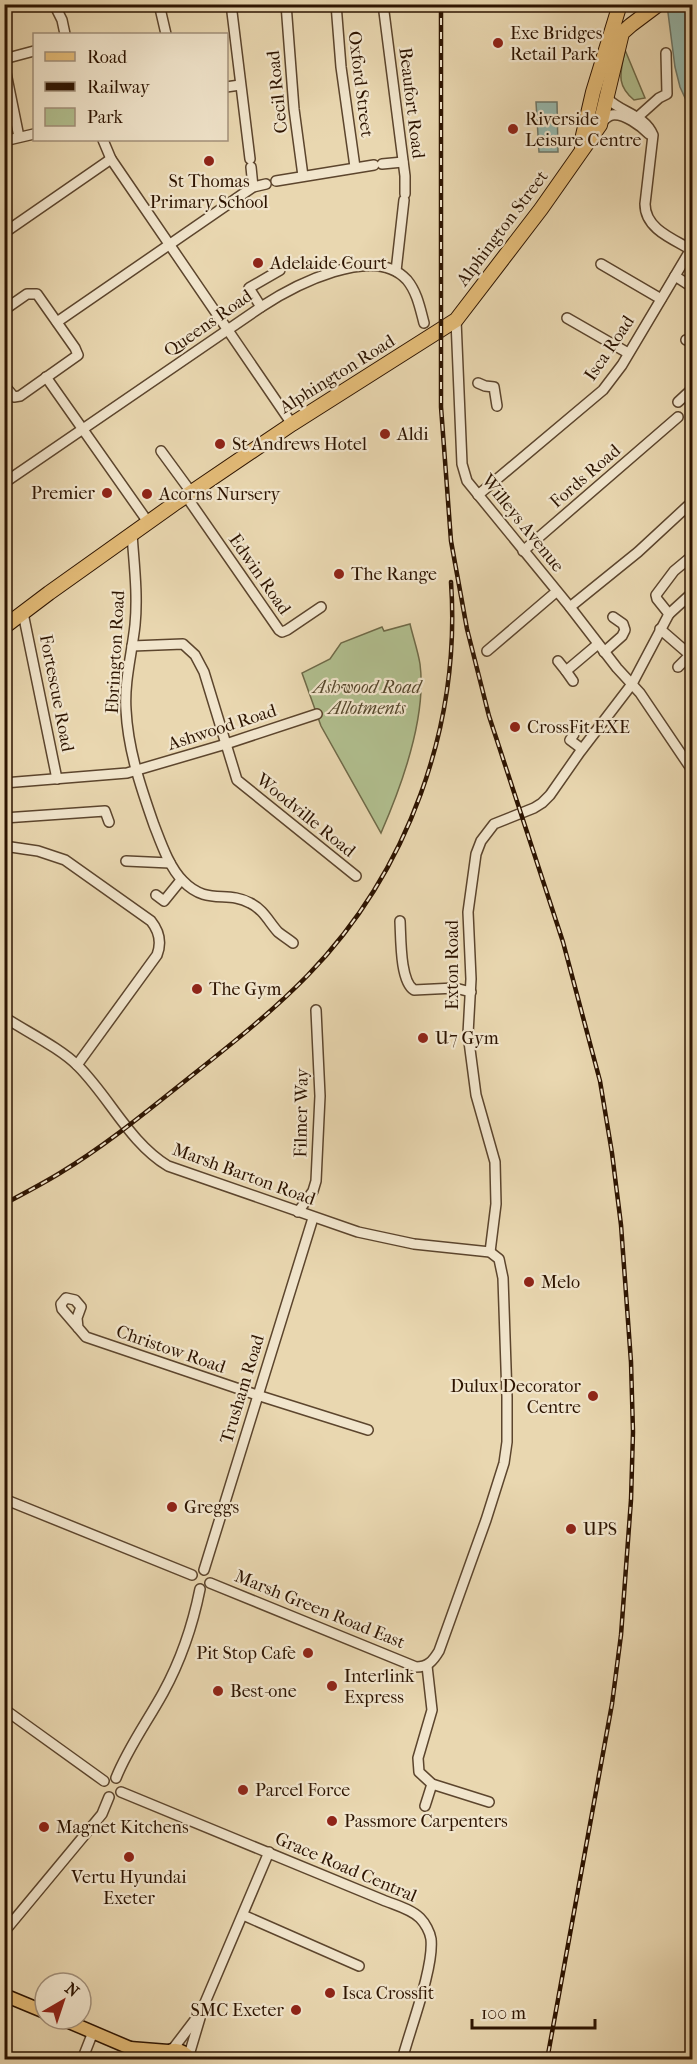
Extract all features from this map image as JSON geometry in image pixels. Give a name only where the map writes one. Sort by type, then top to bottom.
[{"type":"highway","name":"Alphington Street","points":[[576,157],[589,115],[588,90],[620,4]]},
{"type":"highway","name":"Alphington Street","points":[[456,320],[541,209],[600,124],[612,98],[611,79],[622,33],[659,4]]},
{"type":"highway","name":"Alphington Road","points":[[4,627],[188,494],[292,424],[456,320]]},
{"type":"main road","points":[[4,1995],[33,2007]]},
{"type":"main road","points":[[93,2032],[130,2048],[167,2054],[179,2050],[190,2057]]},
{"type":"main road","points":[[130,2048],[145,2060]]},
{"type":"street","points":[[54,4],[62,20],[65,33]]},
{"type":"street","points":[[159,4],[166,33]]},
{"type":"street","points":[[231,4],[253,187]]},
{"type":"street","name":"Cecil Road","points":[[286,4],[294,109],[303,176]]},
{"type":"street","name":"Oxford Street","points":[[336,4],[341,67],[355,167]]},
{"type":"street","name":"Beaufort Road","points":[[383,4],[403,162],[405,197],[396,271]]},
{"type":"street","points":[[19,137],[4,61],[33,51]]},
{"type":"street","points":[[640,115],[667,94],[666,53]]},
{"type":"street","points":[[228,87],[240,85]]},
{"type":"street","points":[[588,90],[612,98],[640,115],[656,132],[652,145]]},
{"type":"street","points":[[612,98],[614,105],[640,118],[652,135],[645,214],[656,228],[692,249]]},
{"type":"street","points":[[600,124],[609,116],[616,114],[648,132],[652,145]]},
{"type":"street","points":[[4,141],[33,134]]},
{"type":"street","points":[[103,141],[109,155],[292,424]]},
{"type":"street","points":[[4,233],[109,155]]},
{"type":"street","points":[[57,322],[253,187],[355,167],[403,162]]},
{"type":"street","name":"Isca Road","points":[[478,495],[603,390],[692,249]]},
{"type":"street","points":[[600,264],[661,299]]},
{"type":"street","name":"Queens Road","points":[[4,483],[261,307],[291,289],[350,268],[367,265],[396,271]]},
{"type":"street","points":[[261,307],[249,288],[280,270]]},
{"type":"street","points":[[396,271],[412,287],[424,323]]},
{"type":"street","points":[[675,276],[693,287]]},
{"type":"street","points":[[4,310],[27,294],[37,294],[78,355],[17,397],[11,394],[4,385]]},
{"type":"street","points":[[567,318],[628,353]]},
{"type":"street","name":"Willeys Avenue","points":[[456,320],[463,471],[467,481],[632,684],[693,770]]},
{"type":"street","points":[[46,377],[148,522]]},
{"type":"street","points":[[460,383],[494,387],[497,406]]},
{"type":"street","points":[[686,395],[693,403]]},
{"type":"street","name":"Fords Road","points":[[523,551],[665,422],[678,417]]},
{"type":"street","points":[[161,451],[188,494]]},
{"type":"street","name":"Edwin Road","points":[[188,494],[279,630],[282,632],[286,630],[321,607]]},
{"type":"street","points":[[570,607],[638,552],[693,502]]},
{"type":"street","name":"Ebrington Road","points":[[132,534],[136,598],[125,706],[130,748],[151,816],[170,863],[181,880],[210,897],[234,898],[251,903],[293,943]]},
{"type":"street","points":[[669,614],[656,595],[674,571],[693,556]]},
{"type":"street","points":[[487,651],[556,592]]},
{"type":"street","points":[[574,734],[570,740],[582,749],[632,684],[669,614],[693,593]]},
{"type":"street","name":"Fortescue Road","points":[[23,613],[57,779]]},
{"type":"street","points":[[566,671],[622,636],[625,630],[623,624],[613,617]]},
{"type":"street","points":[[660,629],[692,653],[678,667]]},
{"type":"street","name":"Woodville Road","points":[[132,646],[183,644],[189,648],[204,672],[237,780],[356,876]]},
{"type":"street","points":[[558,661],[573,681]]},
{"type":"street","name":"Ashwood Road","points":[[4,783],[136,771],[317,714]]},
{"type":"street","name":"Exton Road","points":[[490,1252],[496,1204],[495,1162],[481,1115],[470,1059],[468,1026],[471,992],[468,912],[476,854],[481,841],[494,824],[542,803],[582,749]]},
{"type":"street","points":[[4,818],[105,811],[109,822]]},
{"type":"street","points":[[4,846],[38,851],[65,860],[151,921],[159,934],[160,944],[157,955],[76,1065]]},
{"type":"street","points":[[126,861],[170,863]]},
{"type":"street","points":[[156,895],[164,901],[181,880]]},
{"type":"street","points":[[400,921],[405,976],[410,987],[414,990],[455,988],[471,992]]},
{"type":"street","name":"Filmer Way","points":[[298,1212],[313,1191],[316,1181],[320,1086],[316,1010]]},
{"type":"street","name":"Marsh Barton Road","points":[[4,1017],[76,1065],[137,1140],[158,1160],[189,1174],[358,1232],[414,1244],[490,1252]]},
{"type":"street","name":"Trusham Road","points":[[204,1570],[313,1218]]},
{"type":"street","points":[[489,1802],[432,1784],[420,1772],[418,1764],[432,1710],[427,1666],[439,1651],[455,1609],[504,1463],[507,1442],[503,1278],[499,1259],[490,1252]]},
{"type":"street","name":"Christow Road","points":[[78,1328],[86,1337],[368,1430]]},
{"type":"street","points":[[4,1499],[192,1575]]},
{"type":"street","points":[[198,1570],[204,1570],[210,1575],[210,1583],[207,1587],[200,1589],[192,1584],[192,1575],[198,1570]]},
{"type":"street","name":"Marsh Green Road East","points":[[210,1583],[416,1667],[427,1666]]},
{"type":"street","points":[[116,1778],[127,1754],[164,1691],[196,1607],[200,1589]]},
{"type":"street","points":[[6,1713],[104,1780]]},
{"type":"street","points":[[116,1778],[121,1783],[121,1792],[118,1796],[110,1797],[103,1792],[104,1780],[116,1778]]},
{"type":"street","points":[[425,1806],[432,1784]]},
{"type":"street","name":"Grace Road Central","points":[[121,1792],[402,1908],[420,1918],[431,1937],[429,1961],[402,2060]]},
{"type":"street","points":[[4,1932],[102,1814],[110,1797]]},
{"type":"street","points":[[190,2057],[201,2012],[269,1852]]},
{"type":"street","points":[[243,1915],[359,1966]]},
{"type":"street","points":[[167,2054],[201,2012]]},
{"type":"street","points":[[82,2060],[93,2032]]},
{"type":"green space","points":[[625,50],[645,98],[634,100],[624,89],[621,77]]},
{"type":"green space","name":"Ashwood Road Allotments","points":[[410,624],[420,664],[420,706],[411,751],[381,833],[321,726],[302,673],[330,659],[341,643],[382,627],[384,631]]},
{"type":"water","points":[[667,5],[692,5],[692,113],[680,87],[675,67]]},
{"type":"water","points":[[536,102],[557,102],[558,152],[539,152]]},
{"type":"railway","points":[[441,4],[441,407],[451,541],[467,629],[489,716],[563,942],[600,1081],[621,1225],[631,1362],[633,1432],[631,1500],[621,1635],[612,1704],[547,2060]]},
{"type":"railway","points":[[4,1204],[78,1162],[112,1138],[239,1038],[308,975],[343,934],[374,890],[400,843],[421,794],[437,742],[447,690],[452,636],[451,582]]},
{"type":"place","name":"Exe Bridges Retail Park","points":[[498,43]]},
{"type":"place","name":"Riverside Leisure Centre","points":[[513,129]]},
{"type":"place","name":"St Thomas Primary School","points":[[209,161]]},
{"type":"place","name":"Adelaide Court","points":[[258,263]]},
{"type":"place","name":"Aldi","points":[[385,434]]},
{"type":"place","name":"St Andrews Hotel","points":[[220,444]]},
{"type":"place","name":"Premier","points":[[107,493]]},
{"type":"place","name":"Acorns Nursery","points":[[147,494]]},
{"type":"place","name":"The Range","points":[[339,574]]},
{"type":"place","name":"CrossFit EXE","points":[[515,727]]},
{"type":"place","name":"The Gym","points":[[197,989]]},
{"type":"place","name":"U7 Gym","points":[[423,1038]]},
{"type":"place","name":"Melo","points":[[529,1282]]},
{"type":"place","name":"Dulux Decorator Centre","points":[[593,1396]]},
{"type":"place","name":"Greggs","points":[[172,1507]]},
{"type":"place","name":"UPS","points":[[571,1529]]},
{"type":"place","name":"Pit Stop Cafe","points":[[308,1653]]},
{"type":"place","name":"Interlink Express","points":[[332,1686]]},
{"type":"place","name":"Best-one","points":[[218,1691]]},
{"type":"place","name":"Parcel Force","points":[[243,1790]]},
{"type":"place","name":"Passmore Carpenters","points":[[332,1821]]},
{"type":"place","name":"Magnet Kitchens","points":[[44,1827]]},
{"type":"place","name":"Vertu Hyundai Exeter","points":[[129,1857]]},
{"type":"place","name":"Isca Crossfit","points":[[330,1993]]},
{"type":"place","name":"SMC Exeter","points":[[296,2010]]}]
